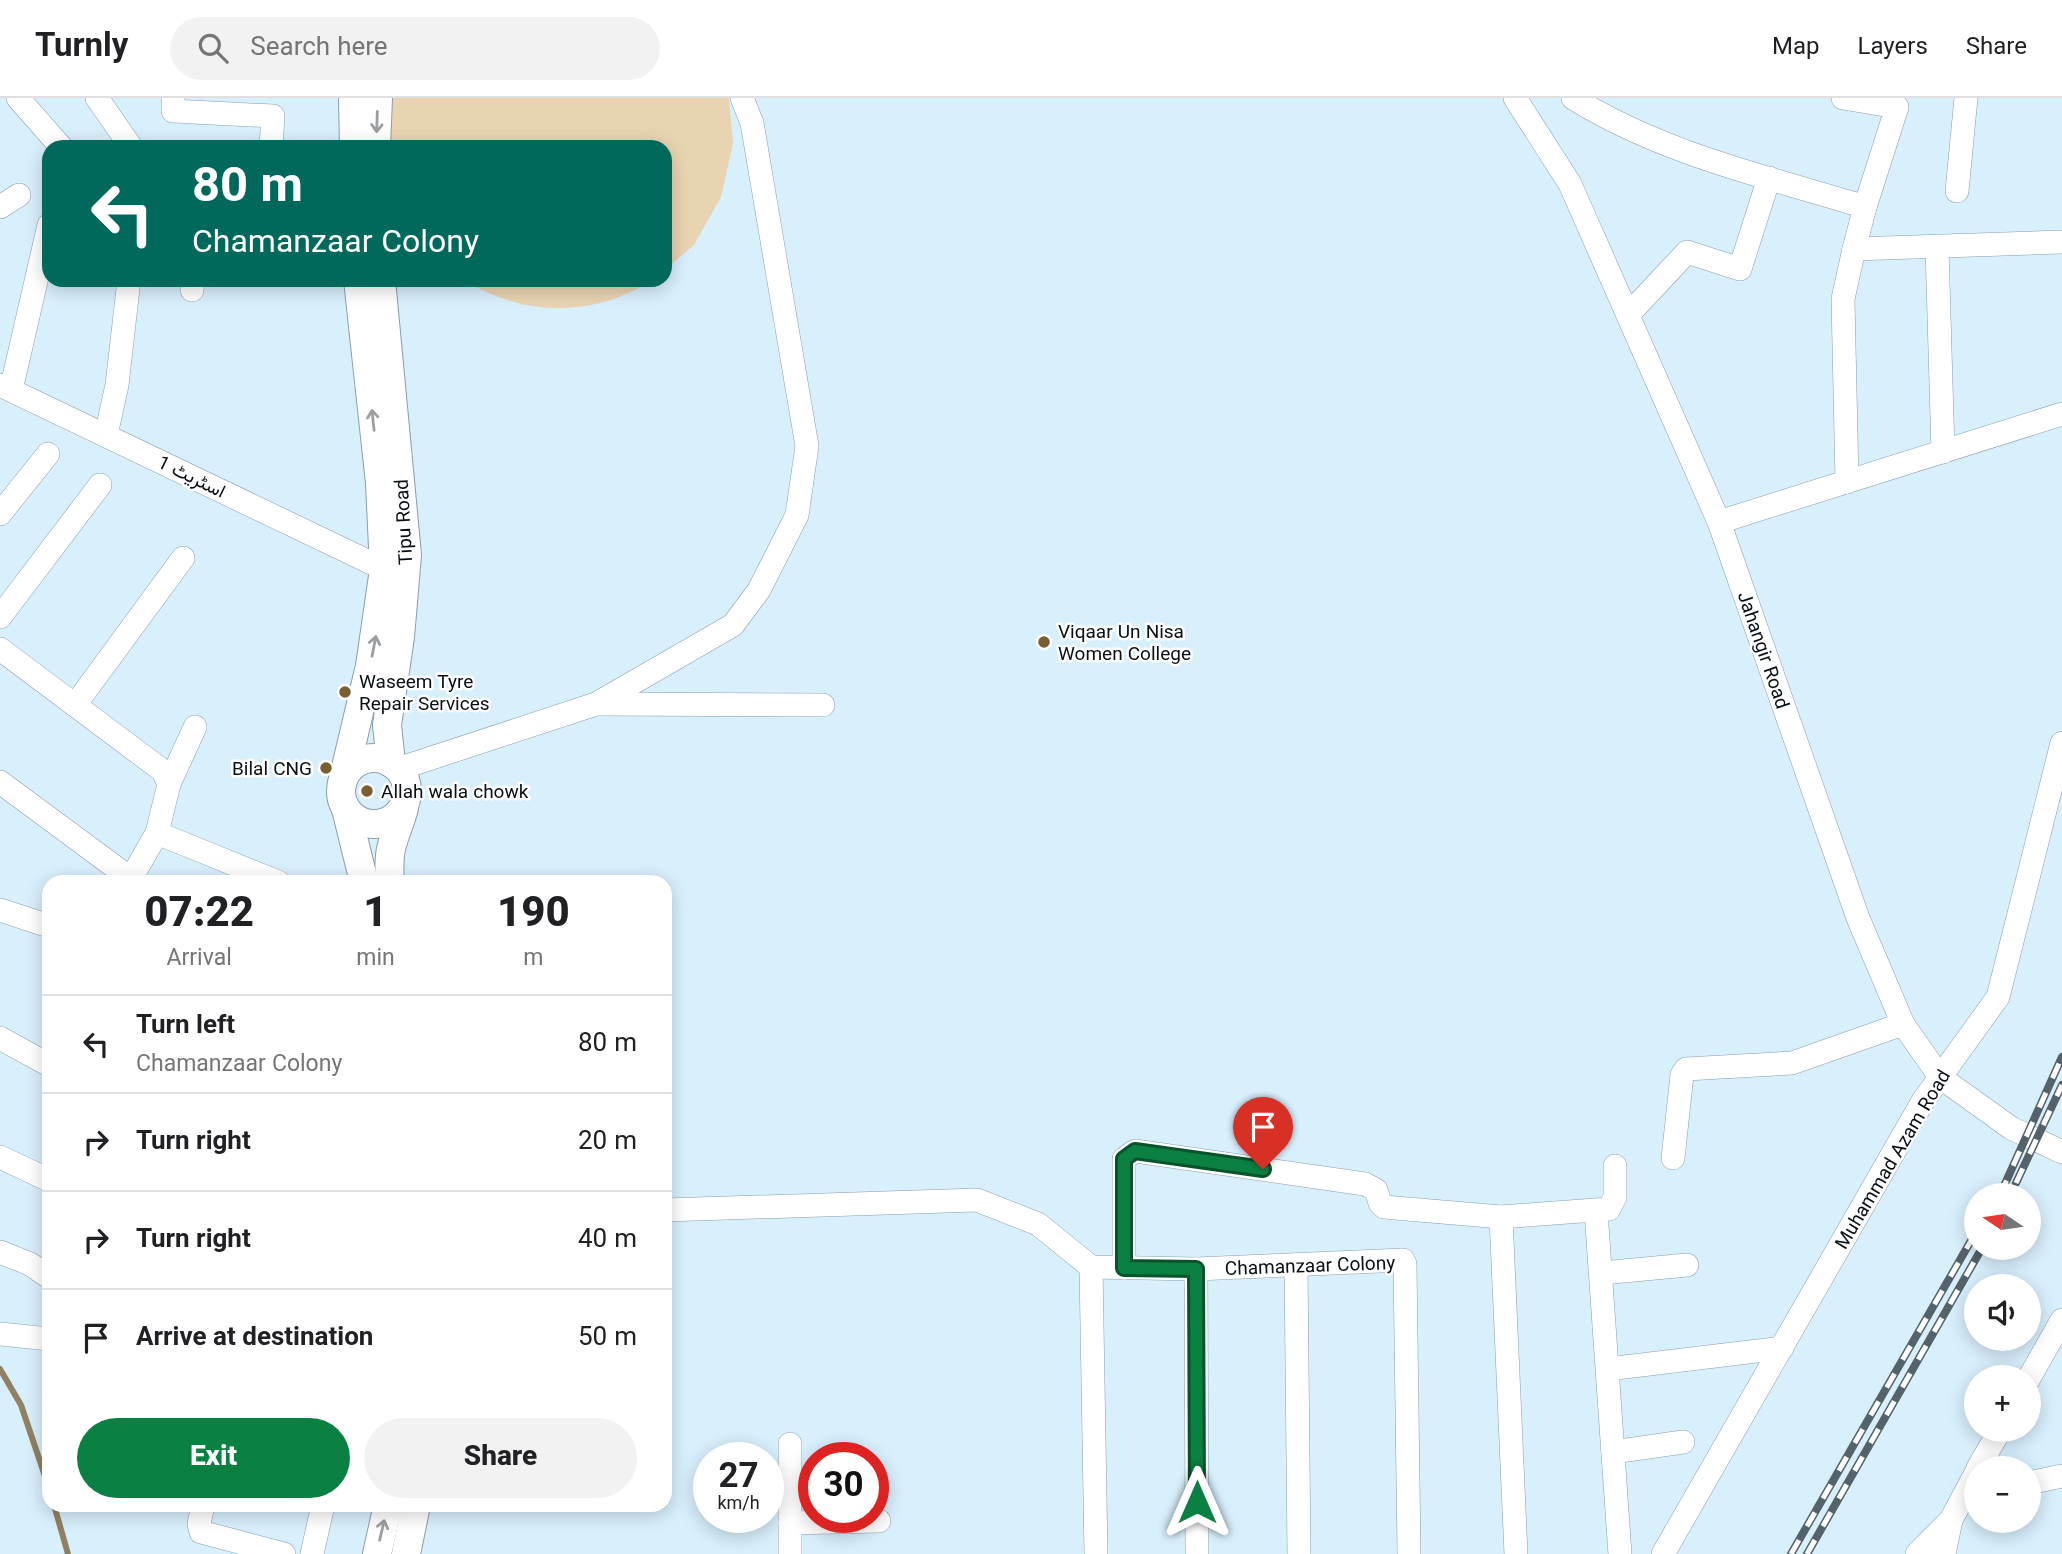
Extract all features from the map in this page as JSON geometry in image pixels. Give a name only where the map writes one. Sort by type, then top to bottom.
[{"type":"main road","points":[[354,98],[354,140]]},
{"type":"main road","points":[[376,140],[377,98]]},
{"type":"main road","points":[[359,287],[380,483],[384,569],[373,654],[344,797],[357,820],[378,824],[398,814],[405,802]]},
{"type":"main road","name":"Tipu Road","points":[[382,287],[407,555],[400,637],[387,725],[395,766]]},
{"type":"main road","points":[[362,875],[344,797],[346,773],[366,759],[395,766],[406,784],[405,802],[391,838],[388,858],[389,875]]},
{"type":"main road","points":[[377,1554],[386,1512]]},
{"type":"main road","points":[[405,1554],[414,1512]]},
{"type":"street","points":[[18,98],[55,140]]},
{"type":"street","points":[[97,98],[126,140]]},
{"type":"street","points":[[173,98],[173,111],[273,116],[271,140]]},
{"type":"street","points":[[395,766],[596,704],[733,625],[759,590],[797,514],[807,446],[752,123],[742,98]]},
{"type":"street","name":"Jahangir Road","points":[[1515,98],[1570,184],[1719,522],[1858,918],[1903,1024],[1940,1077],[2011,1128],[2062,1152]]},
{"type":"street","points":[[1573,98],[1614,124],[1769,178],[1866,207]]},
{"type":"street","points":[[1843,98],[1897,107],[1854,249],[1843,299],[1847,482]]},
{"type":"street","points":[[1957,191],[1966,98]]},
{"type":"street","points":[[1628,315],[1686,252],[1740,269],[1769,178]]},
{"type":"street","points":[[1854,249],[2062,242]]},
{"type":"street","points":[[1937,247],[1943,452]]},
{"type":"street","points":[[5,388],[42,251]]},
{"type":"street","points":[[106,435],[117,385],[127,287]]},
{"type":"street","name":"اسٹریٹ 1","points":[[5,388],[384,569]]},
{"type":"street","points":[[1719,522],[2062,414]]},
{"type":"street","points":[[0,514],[48,454]]},
{"type":"street","points":[[0,617],[100,485]]},
{"type":"street","points":[[75,705],[183,558]]},
{"type":"street","points":[[0,649],[163,771],[169,784]]},
{"type":"street","points":[[596,704],[823,705]]},
{"type":"street","points":[[0,782],[123,873],[133,875],[157,833],[169,784],[195,727]]},
{"type":"street","name":"Muhammad Azam Road","points":[[1659,1552],[1782,1348],[1923,1101],[1998,997],[2062,743]]},
{"type":"street","points":[[157,833],[261,875]]},
{"type":"street","points":[[0,910],[42,924]]},
{"type":"street","points":[[1673,1158],[1682,1074],[1686,1069],[1792,1063],[1903,1024]]},
{"type":"street","points":[[0,1038],[42,1061]]},
{"type":"street","points":[[1124,1268],[1124,1159],[1135,1151],[1365,1184],[1376,1190],[1380,1203],[1384,1206],[1501,1217],[1596,1211],[1613,1205],[1615,1166]]},
{"type":"street","points":[[0,1157],[42,1177]]},
{"type":"street","points":[[672,1210],[977,1200],[1038,1224],[1091,1267],[1096,1554]]},
{"type":"street","points":[[1596,1211],[1620,1554]]},
{"type":"street","points":[[1501,1217],[1516,1554]]},
{"type":"street","points":[[0,1252],[30,1264],[42,1272]]},
{"type":"street","name":"Chamanzaar Colony","points":[[1091,1267],[1196,1269],[1398,1259],[1405,1264],[1409,1554]]},
{"type":"street","points":[[1296,1265],[1299,1554]]},
{"type":"street","points":[[1601,1273],[1687,1265]]},
{"type":"street","points":[[1196,1269],[1197,1554]]},
{"type":"street","points":[[2036,1365],[2062,1320]]},
{"type":"street","points":[[0,1334],[42,1338]]},
{"type":"street","points":[[1608,1368],[1782,1348]]},
{"type":"street","points":[[1613,1452],[1683,1442]]},
{"type":"street","points":[[790,1444],[790,1554]]},
{"type":"street","points":[[2041,1480],[2062,1476]]},
{"type":"street","points":[[1917,1554],[1951,1520],[1964,1502]]},
{"type":"street","points":[[202,1512],[199,1524],[201,1532],[284,1554]]},
{"type":"street","points":[[312,1554],[321,1512]]},
{"type":"street","points":[[1944,1554],[1951,1520]]},
{"type":"street","points":[[790,1523],[798,1523]]},
{"type":"shaded area","points":[[386,98],[729,98],[733,143],[721,197],[694,245],[672,264],[672,140],[384,140]]},
{"type":"shaded area","points":[[477,287],[640,287],[606,301],[558,308],[510,301]]},
{"type":"waterway","points":[[0,1369],[21,1405],[42,1467]]},
{"type":"waterway","points":[[56,1512],[68,1554]]},
{"type":"railway","points":[[2005,1183],[2062,1057]]},
{"type":"railway","points":[[2016,1183],[2062,1085]]},
{"type":"railway","points":[[1791,1554],[1964,1253]]},
{"type":"railway","points":[[1807,1554],[1975,1260]]},
{"type":"place","name":"Viqaar Un Nisa Women College","points":[[1044,642]]},
{"type":"place","name":"Waseem Tyre Repair Services","points":[[345,692]]},
{"type":"place","name":"Bilal CNG","points":[[326,768]]},
{"type":"place","name":"Allah wala chowk","points":[[367,791]]},
{"type":"route","points":[[1197,1502],[1196,1269],[1124,1268],[1124,1159],[1128,1153],[1135,1151],[1263,1169]]}]
